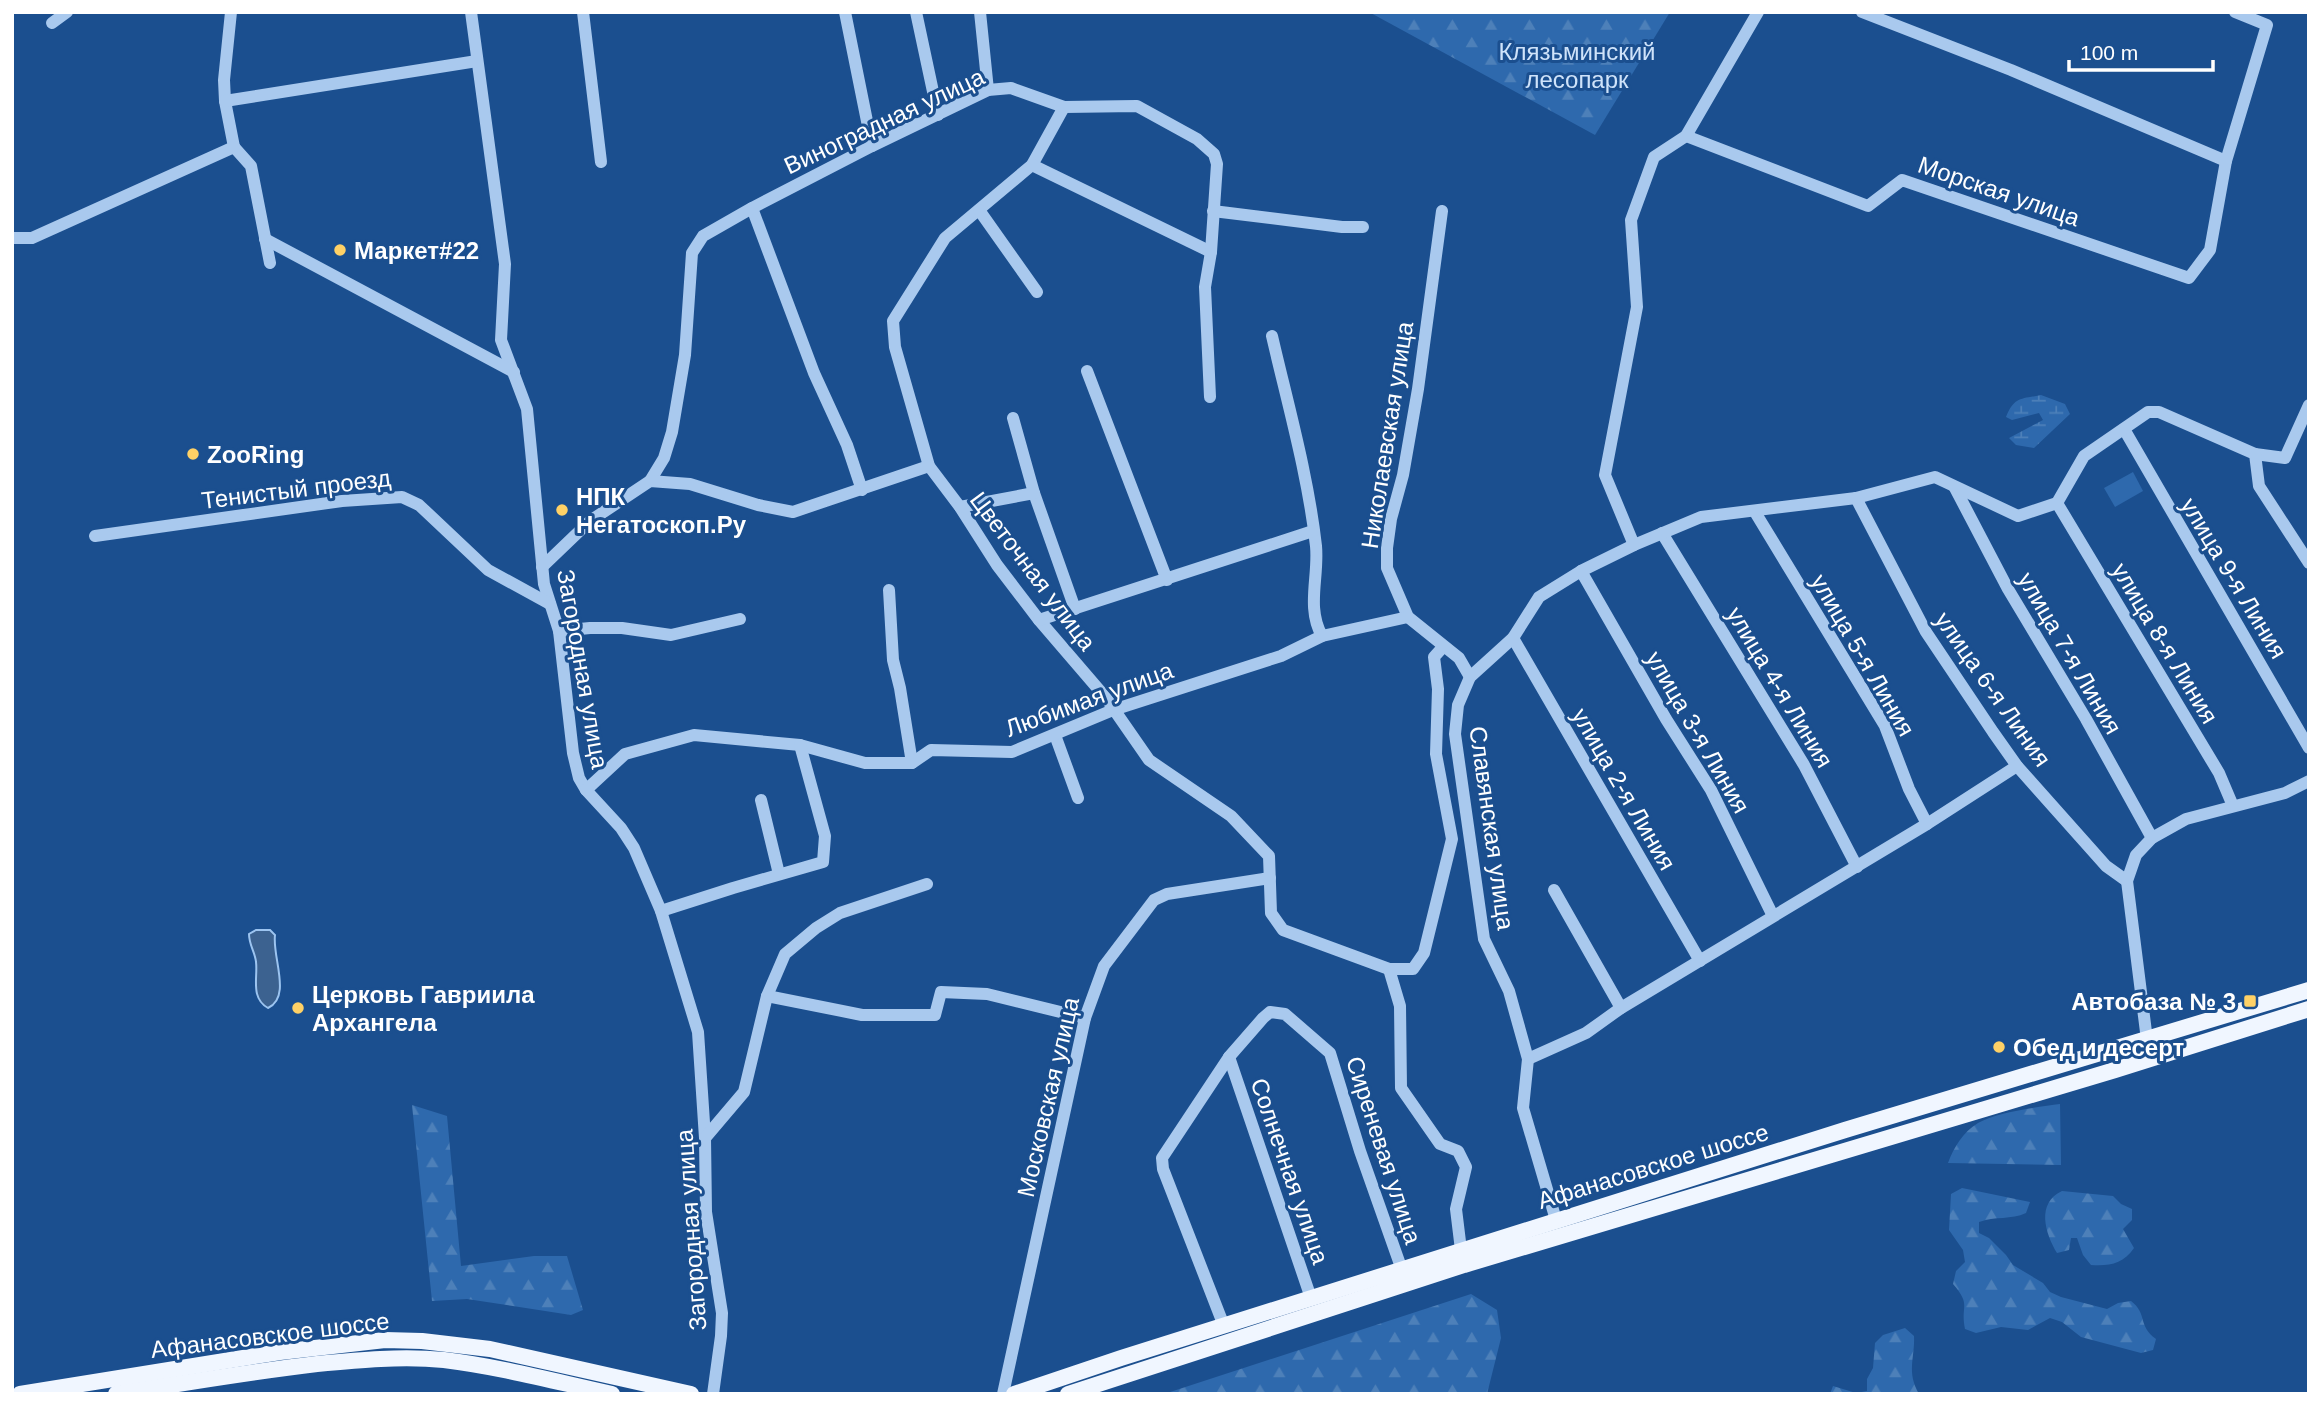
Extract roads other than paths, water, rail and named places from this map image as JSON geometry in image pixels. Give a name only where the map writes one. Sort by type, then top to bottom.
[{"type":"main road","name":"Афанасовское шоссе","points":[[1014,1394],[1556,1220],[2309,990]]},
{"type":"main road","name":"Афанасовское шоссе","points":[[1068,1394],[1464,1265],[2115,1070],[2309,1009]]},
{"type":"main road","name":"Афанасовское шоссе","points":[[20,1394],[280,1352],[397,1340],[490,1349],[691,1394]]},
{"type":"main road","name":"Афанасовское шоссе","points":[[116,1394],[283,1368],[360,1360],[410,1359],[444,1360],[612,1394]]},
{"type":"street","points":[[52,23],[67,12]]},
{"type":"street","points":[[231,12],[224,80],[225,101],[234,147],[251,166],[270,263]]},
{"type":"street","name":"Загородная улица","points":[[471,12],[505,264],[501,340],[527,409],[544,584],[559,631],[573,753],[579,778],[586,790],[621,828],[634,848],[662,911],[698,1032],[705,1138],[706,1212],[722,1313],[713,1394]]},
{"type":"street","points":[[583,12],[601,162]]},
{"type":"street","points":[[845,12],[872,146]]},
{"type":"street","points":[[916,12],[938,115]]},
{"type":"street","points":[[980,12],[988,90]]},
{"type":"street","points":[[1634,545],[1605,475],[1637,307],[1630,220],[1654,157],[1686,136],[1758,12]]},
{"type":"street","points":[[1862,12],[2011,70],[2226,161],[2267,25],[2235,12]]},
{"type":"street","points":[[225,101],[477,61]]},
{"type":"street","name":"Виноградная улица","points":[[650,481],[664,458],[672,432],[685,355],[692,253],[703,236],[872,146],[988,90],[1012,88],[1064,107],[1137,106],[1197,139],[1214,154],[1217,164],[1211,252],[1205,287],[1210,397]]},
{"type":"street","points":[[542,567],[590,521],[650,481],[690,484],[758,505],[793,512],[929,466],[895,347],[893,321],[945,238],[1032,165],[1064,107]]},
{"type":"street","name":"Морская улица","points":[[1686,136],[1868,206],[1902,180],[2189,278],[2210,250],[2226,161]]},
{"type":"street","points":[[12,238],[32,238],[234,147]]},
{"type":"street","points":[[1032,165],[1211,252]]},
{"type":"street","points":[[752,208],[814,373],[847,445],[862,490]]},
{"type":"street","points":[[979,210],[1037,292]]},
{"type":"street","name":"Николаевская улица","points":[[1442,211],[1404,475],[1391,520],[1387,568],[1408,617],[1459,658],[1470,677]]},
{"type":"street","points":[[1213,212],[1363,227]]},
{"type":"street","points":[[265,239],[514,372]]},
{"type":"street","points":[[1272,335],[1305,481],[1316,548],[1314,622],[1322,636]]},
{"type":"street","points":[[1087,371],[1167,580]]},
{"type":"street","points":[[2057,503],[2084,456],[2148,412],[2159,412],[2256,457],[2285,458],[2309,405]]},
{"type":"street","points":[[1013,418],[1034,493],[1076,609]]},
{"type":"street","name":"улица 9-я Линия","points":[[2124,429],[2309,748]]},
{"type":"street","points":[[2256,457],[2259,486],[2309,562]]},
{"type":"street","name":"Цветочная улица","points":[[929,466],[1038,620],[1106,698],[1149,760],[1231,816],[1269,856],[1271,913],[1283,930],[1389,969]]},
{"type":"street","name":"Славянская улица","points":[[1556,1220],[1523,1108],[1528,1059],[1508,990],[1484,939],[1455,734],[1458,705],[1470,677],[1513,638],[1539,597],[1581,571],[1701,517],[1856,498],[1935,477],[2018,516],[2057,503]]},
{"type":"street","name":"улица 7-я Линия","points":[[1955,488],[2008,589],[2086,719],[2152,838]]},
{"type":"street","points":[[960,507],[1034,493]]},
{"type":"street","name":"Тенистый проезд","points":[[95,536],[342,501],[402,497],[419,505],[488,569],[550,604]]},
{"type":"street","name":"улица 6-я Линия","points":[[1856,498],[1926,632],[2017,766],[2106,866],[2127,881]]},
{"type":"street","name":"улица 8-я Линия","points":[[2057,503],[2218,774],[2233,806]]},
{"type":"street","name":"улица 5-я Линия","points":[[1755,512],[1885,726],[1909,789],[1927,824]]},
{"type":"street","points":[[1038,620],[1313,531]]},
{"type":"street","name":"улица 4-я Линия","points":[[1662,533],[1804,765],[1857,867]]},
{"type":"street","name":"улица 3-я Линия","points":[[1581,571],[1666,719],[1711,790],[1773,916]]},
{"type":"street","points":[[889,590],[892,660],[900,688],[912,763]]},
{"type":"street","name":"Любимая улица","points":[[586,790],[625,754],[694,735],[800,745],[865,763],[912,763],[931,750],[1012,752],[1112,710],[1281,656],[1322,636],[1408,617]]},
{"type":"street","points":[[559,631],[622,628],[671,635],[740,619]]},
{"type":"street","name":"улица 2-я Линия","points":[[1513,638],[1700,961]]},
{"type":"street","points":[[1443,647],[1434,657],[1438,689],[1436,754],[1452,839],[1424,953],[1413,969],[1389,969],[1400,1006],[1401,1088],[1440,1144],[1458,1151],[1466,1167],[1456,1209],[1461,1250]]},
{"type":"street","points":[[1055,735],[1078,798]]},
{"type":"street","points":[[662,911],[823,862],[825,836],[800,745]]},
{"type":"street","points":[[1528,1059],[1586,1033],[1621,1008],[1857,867],[2017,766]]},
{"type":"street","points":[[2147,1040],[2127,881],[2136,855],[2152,838],[2186,819],[2285,793],[2309,781]]},
{"type":"street","points":[[761,800],[779,874]]},
{"type":"street","name":"Московская улица","points":[[1003,1394],[1085,1018],[1104,967],[1154,900],[1167,894],[1270,878]]},
{"type":"street","points":[[705,1138],[744,1092],[767,996],[785,954],[816,928],[840,913],[927,884]]},
{"type":"street","points":[[1555,890],[1621,1008]]},
{"type":"street","points":[[767,996],[862,1015],[935,1015],[941,992],[987,994],[1085,1018]]},
{"type":"street","name":"Сиреневая улица","points":[[1229,1057],[1263,1018],[1278,1012],[1285,1014],[1328,1050],[1402,1270]]},
{"type":"street","points":[[1224,1326],[1161,1163],[1164,1153],[1229,1057]]},
{"type":"street","name":"Солнечная улица","points":[[1229,1057],[1311,1298]]},
{"type":"place","name":"Маркет#22","points":[[340,250]]},
{"type":"place","name":"ZooRing","points":[[193,454]]},
{"type":"place","name":"НПК Негатоскоп.Ру","points":[[562,510]]},
{"type":"place","name":"Автобаза № 3","points":[[2250,1001]]},
{"type":"place","name":"Церковь Гавриила Архангела","points":[[298,1008]]},
{"type":"place","name":"Обед и десерт","points":[[1999,1047]]},
{"type":"park label","name":"Клязьминский лесопарк","points":[[1577,65]]}]
